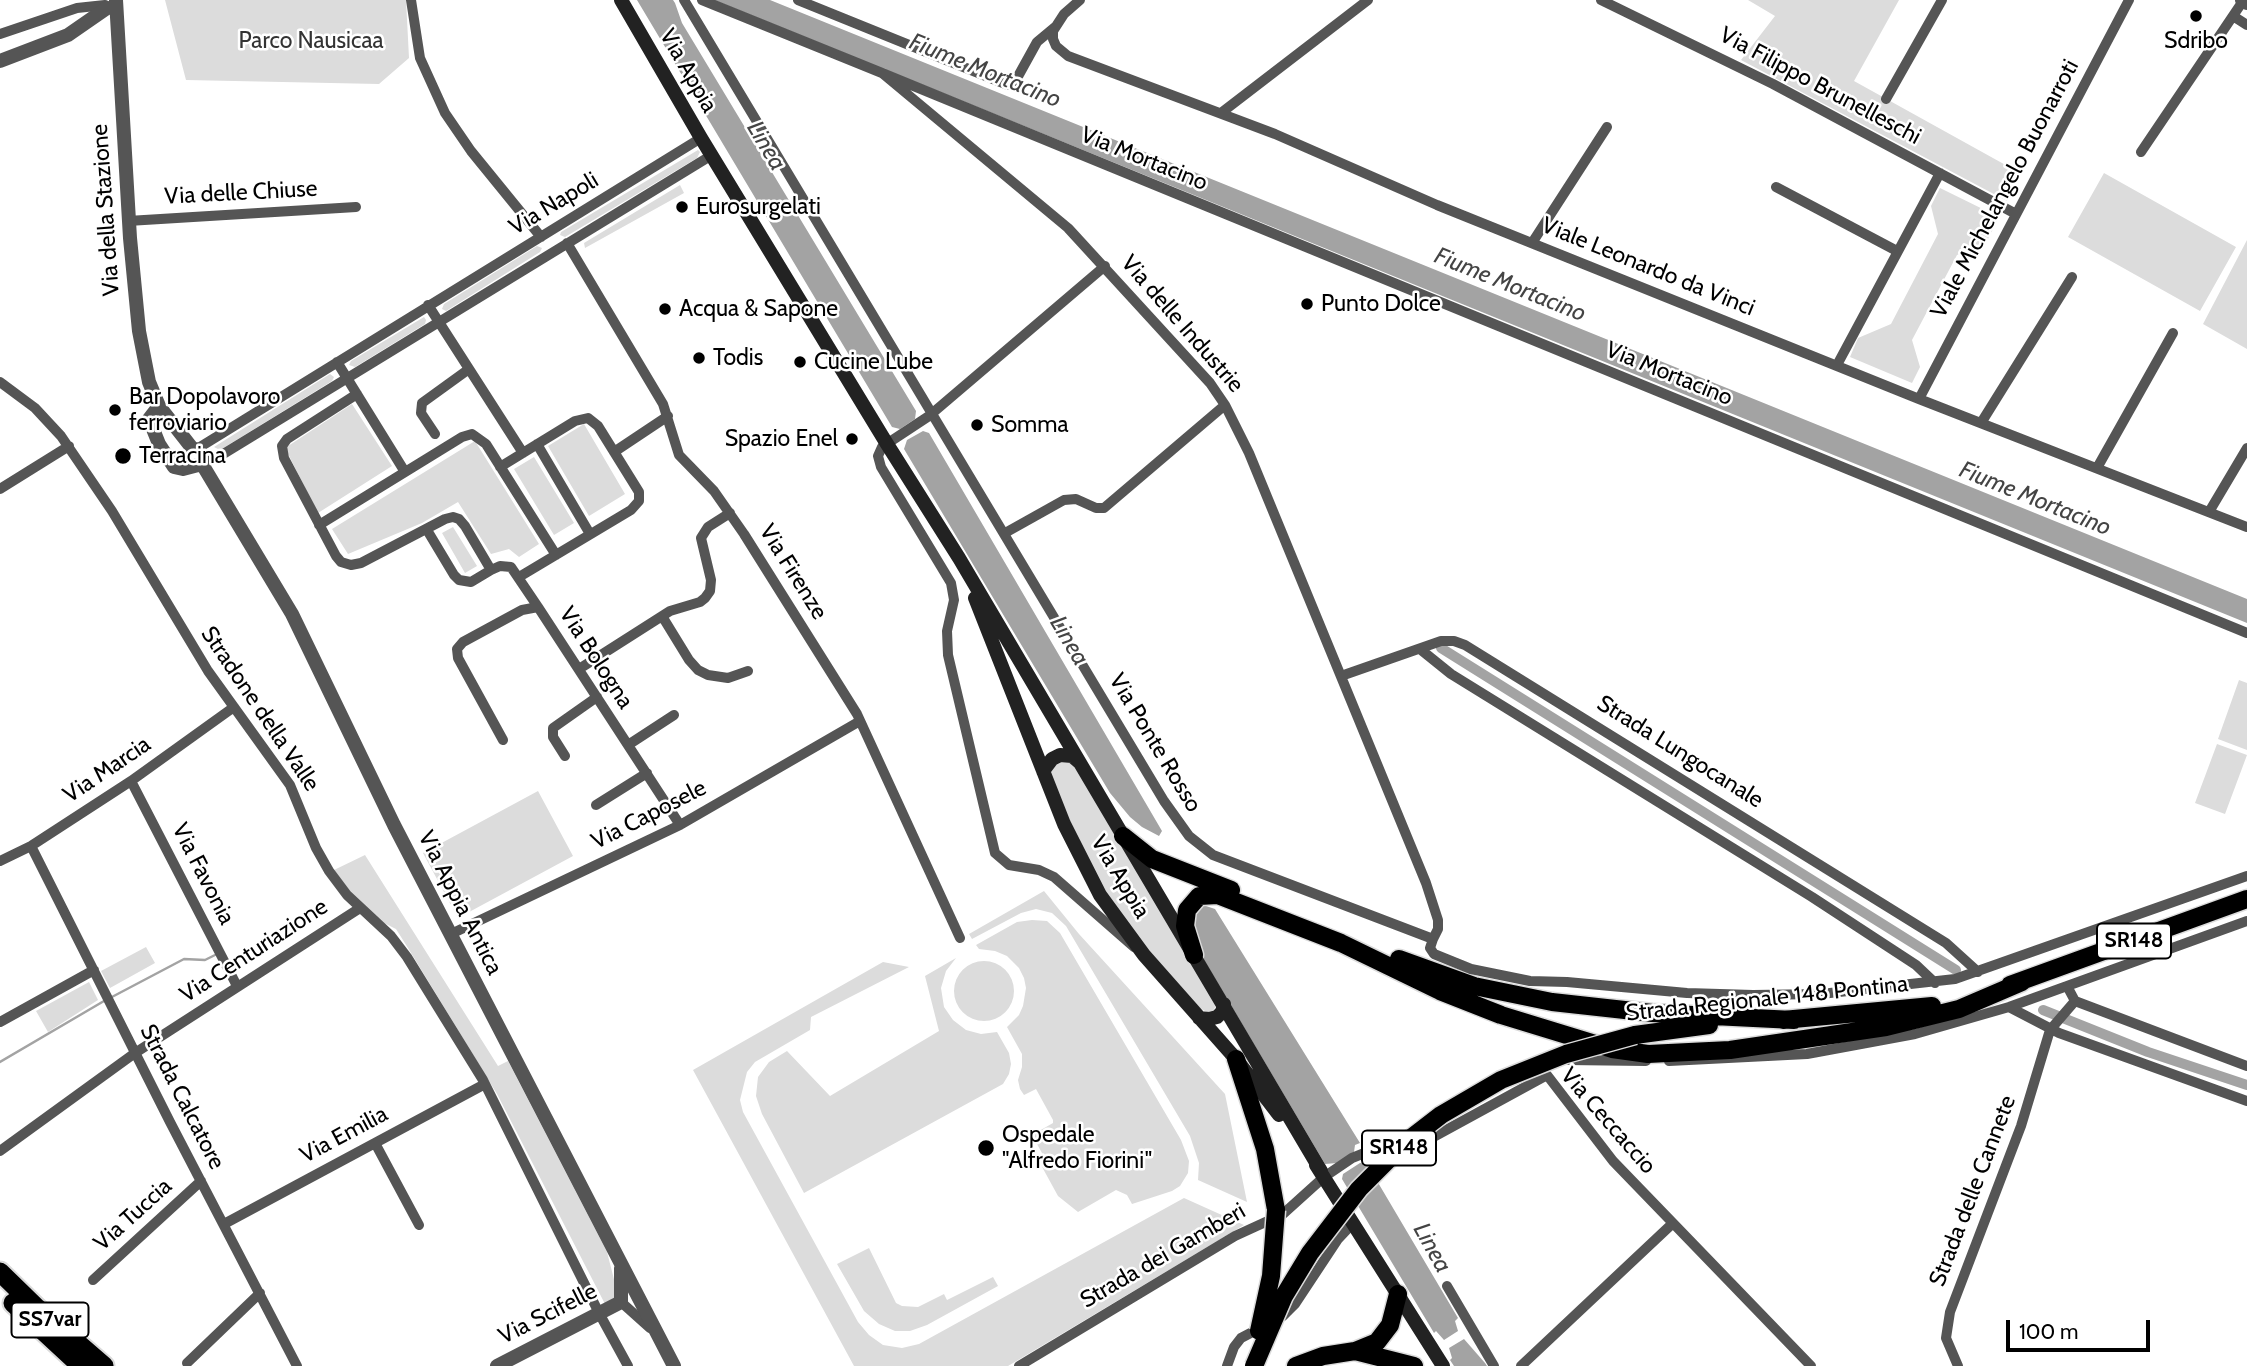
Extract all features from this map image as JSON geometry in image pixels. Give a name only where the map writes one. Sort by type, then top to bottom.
[{"type":"highway","name":"SS7var","points":[[0,1272],[104,1366]]},
{"type":"highway","name":"SS7var","points":[[0,1290],[81,1366]]},
{"type":"main road","name":"Via Appia","points":[[621,0],[701,138],[959,558],[1326,1173],[1353,1223],[1443,1366]]},
{"type":"main road","name":"Via Appia","points":[[959,558],[1068,833],[1100,895],[1144,955],[1236,1059],[1326,1173]]},
{"type":"main road","points":[[1043,771],[1052,759],[1060,755],[1072,756],[1080,763]]},
{"type":"main road","points":[[1123,836],[1156,861],[1438,974],[1490,990],[1545,1001],[1620,1010],[1794,1020]]},
{"type":"main road","points":[[1194,954],[1185,931],[1189,906],[1196,898],[1218,895],[1341,943],[1440,991],[1508,1017],[1604,1047],[1644,1054],[1730,1050],[1886,1027],[1958,1009],[2022,982]]},
{"type":"main road","name":"Strada Regionale 148 Pontina","points":[[1252,1366],[1284,1296],[1315,1246],[1359,1189],[1411,1137],[1454,1107],[1519,1072],[1577,1050],[1635,1035],[1708,1025],[1794,1020],[1938,1005],[1969,998],[2022,982],[2247,899]]},
{"type":"main road","points":[[1199,1018],[1205,1020],[1217,1017],[1224,1004]]},
{"type":"main road","name":"SR148","points":[[1236,1059],[1262,1139],[1276,1210],[1275,1250],[1252,1366]]},
{"type":"main road","points":[[1296,1366],[1323,1356],[1355,1351],[1377,1342],[1386,1332],[1398,1294]]},
{"type":"main road","points":[[1355,1351],[1414,1366]]},
{"type":"street","name":"Via Firenze","points":[[411,0],[420,58],[445,113],[471,151],[544,235],[562,246],[668,416],[679,455],[714,491],[730,513],[860,721],[960,938]]},
{"type":"street","name":"Via Ponte Rosso","points":[[684,0],[1164,801],[1193,840],[1209,853],[1432,945],[1436,956],[1463,967],[1521,980],[1659,991],[1794,995],[1935,983],[1978,972],[2247,876]]},
{"type":"street","name":"Via delle Industrie","points":[[702,0],[881,73],[1043,205],[1104,266],[1203,376],[1225,405],[1250,453],[1429,890],[1438,924],[1432,945]]},
{"type":"street","points":[[798,0],[1005,84],[1015,82],[1035,45],[1055,27],[1067,10],[1080,0]]},
{"type":"street","points":[[1221,113],[1368,0]]},
{"type":"street","name":"Via Filippo Brunelleschi","points":[[1601,0],[1773,83],[2016,214]]},
{"type":"street","points":[[1886,99],[1942,0]]},
{"type":"street","name":"Viale Michelangelo Buonarroti","points":[[1919,398],[2129,0]]},
{"type":"street","points":[[2141,152],[2244,1]]},
{"type":"street","points":[[0,34],[77,8],[113,3]]},
{"type":"street","points":[[2,56],[68,35],[113,3]]},
{"type":"street","name":"Via della Stazione","points":[[113,3],[128,221],[139,331],[149,382],[159,406]]},
{"type":"street","points":[[2233,16],[2247,25]]},
{"type":"street","name":"Viale Leonardo da Vinci","points":[[1055,27],[1052,34],[1054,42],[1068,56],[1303,145],[1426,201],[2247,527]]},
{"type":"street","name":"Via Mortacino","points":[[881,73],[2247,633]]},
{"type":"street","points":[[1532,243],[1607,127]]},
{"type":"street","name":"Via Napoli","points":[[192,448],[200,447],[701,138]]},
{"type":"street","name":"Via Napoli","points":[[202,464],[712,155]]},
{"type":"street","points":[[1837,365],[1940,173]]},
{"type":"street","points":[[1776,187],[1897,251]]},
{"type":"street","name":"Via delle Chiuse","points":[[128,221],[356,207]]},
{"type":"street","points":[[1104,266],[930,414],[889,442],[878,453],[880,464],[953,587],[954,606],[947,631],[948,655],[994,850],[998,857],[1009,865],[1035,869],[1054,877],[1144,955]]},
{"type":"street","points":[[1981,423],[2071,277]]},
{"type":"street","points":[[428,304],[523,453]]},
{"type":"street","points":[[2097,468],[2173,333]]},
{"type":"street","points":[[337,362],[405,472]]},
{"type":"street","points":[[435,434],[421,413],[422,403],[469,369]]},
{"type":"street","name":"Stradone della Valle","points":[[0,382],[48,419],[69,446],[112,511],[203,663],[290,786],[325,865],[344,891],[402,950],[485,1084],[628,1366]]},
{"type":"street","points":[[357,394],[290,436],[282,446],[284,458],[339,560],[351,565],[361,563],[449,517],[459,519],[491,570]]},
{"type":"street","points":[[1005,533],[1064,500],[1076,499],[1096,508],[1104,508],[1225,405]]},
{"type":"street","points":[[192,448],[159,406],[152,413],[150,424],[174,467],[183,469],[202,464]]},
{"type":"street","points":[[614,452],[668,416]]},
{"type":"street","points":[[500,467],[575,421],[588,418],[598,426],[638,489],[639,501],[631,510],[519,577]]},
{"type":"street","points":[[319,525],[462,437],[472,434],[484,442],[555,555]]},
{"type":"street","points":[[537,444],[590,534]]},
{"type":"street","points":[[0,489],[69,446]]},
{"type":"street","points":[[2209,512],[2247,447]]},
{"type":"street","name":"Via Appia Antica","points":[[202,464],[296,622],[394,825],[674,1366]]},
{"type":"street","points":[[579,669],[662,616],[679,607],[700,602],[708,594],[711,580],[701,538],[708,527],[730,513]]},
{"type":"street","points":[[427,530],[459,580],[471,582],[491,570],[508,566],[519,577],[538,607]]},
{"type":"street","name":"Via Bologna","points":[[503,740],[458,658],[457,649],[463,642],[522,610],[538,607],[680,825]]},
{"type":"street","points":[[662,616],[689,660],[701,672],[728,678],[748,671]]},
{"type":"street","name":"Strada Lungocanale","points":[[1341,676],[1445,640],[1468,647],[1946,943],[1978,972]]},
{"type":"street","points":[[1420,649],[1455,676],[1812,897],[1916,965],[1935,983]]},
{"type":"street","points":[[565,756],[553,737],[552,728],[597,697]]},
{"type":"street","name":"Via Marcia","points":[[0,861],[31,846],[131,781],[234,707]]},
{"type":"street","points":[[628,745],[674,715]]},
{"type":"street","name":"Via Caposele","points":[[451,934],[680,825],[860,721]]},
{"type":"street","points":[[596,805],[647,774]]},
{"type":"street","name":"Via Favonia","points":[[131,781],[237,986]]},
{"type":"street","name":"Strada Calcatore","points":[[31,846],[297,1366]]},
{"type":"street","points":[[1081,903],[1093,903],[1100,895]]},
{"type":"street","name":"Via Centuriazione","points":[[0,1151],[135,1053],[360,908]]},
{"type":"street","points":[[1547,1075],[1556,1063],[1567,1060],[1681,1061],[1807,1054],[1915,1034],[2009,1007],[2247,920]]},
{"type":"street","points":[[0,1022],[94,970]]},
{"type":"street","points":[[2067,986],[2075,1001],[2247,1066]]},
{"type":"street","points":[[2050,1030],[2075,1001]]},
{"type":"street","points":[[2009,1007],[2050,1030],[2247,1101]]},
{"type":"street","name":"Strada delle Cannete","points":[[1958,1366],[1946,1338],[1948,1317],[2021,1126],[2050,1030]]},
{"type":"street","name":"Via Ceccaccio","points":[[1326,1173],[1363,1152],[1426,1141],[1547,1075],[1604,1151],[1811,1366]]},
{"type":"street","name":"Via Emilia","points":[[223,1223],[485,1084]]},
{"type":"street","points":[[375,1143],[419,1225]]},
{"type":"street","name":"Strada dei Gamberi","points":[[1019,1366],[1235,1236],[1283,1214],[1326,1173]]},
{"type":"street","name":"Via Tuccia","points":[[93,1280],[201,1181]]},
{"type":"street","points":[[1227,1366],[1234,1346],[1241,1338],[1283,1316],[1295,1304],[1338,1239],[1353,1223]]},
{"type":"street","points":[[1521,1366],[1672,1224]]},
{"type":"street","name":"Via Scifelle","points":[[497,1366],[621,1302],[620,1262]]},
{"type":"street","points":[[1447,1286],[1494,1366]]},
{"type":"street","points":[[187,1363],[260,1293]]},
{"type":"street","points":[[621,1302],[643,1320],[665,1349]]},
{"type":"green space","name":"Parco Nausicaa","points":[[165,0],[406,0],[409,58],[379,84],[186,80]]},
{"type":"green space","points":[[1748,0],[1899,0],[1854,81],[2020,173],[2007,201],[1741,60],[1775,16]]},
{"type":"green space","points":[[698,150],[700,152],[697,158],[565,237],[560,235],[561,232]]},
{"type":"green space","points":[[2104,173],[2236,247],[2200,311],[2068,237]]},
{"type":"green space","points":[[680,185],[684,193],[585,248],[584,243]]},
{"type":"green space","points":[[1940,188],[1999,217],[1985,245],[1957,255],[1912,340],[1920,367],[1912,383],[1850,357],[1858,338],[1891,324],[1938,234],[1931,206]]},
{"type":"green space","points":[[2247,240],[2247,349],[2203,324]]},
{"type":"green space","points":[[537,246],[542,248],[540,252],[446,311],[442,309],[444,304]]},
{"type":"green space","points":[[424,317],[425,324],[355,367],[349,365],[351,361]]},
{"type":"green space","points":[[330,374],[334,377],[332,381],[220,450],[214,447]]},
{"type":"green space","points":[[352,404],[392,466],[318,513],[285,448]]},
{"type":"green space","points":[[584,424],[625,494],[589,516],[548,446]]},
{"type":"green space","points":[[475,441],[539,544],[519,557],[509,549],[491,554],[458,502],[422,523],[348,554],[332,529]]},
{"type":"green space","points":[[534,457],[574,523],[554,535],[514,469]]},
{"type":"green space","points":[[453,527],[477,566],[465,573],[442,533]]},
{"type":"green space","points":[[2239,680],[2247,683],[2247,750],[2218,739]]},
{"type":"green space","points":[[2217,744],[2247,755],[2225,814],[2195,803]]},
{"type":"green space","points":[[1060,760],[1074,762],[1218,1002],[1213,1011],[1201,1009],[1152,956],[1106,897],[1069,825],[1050,771]]},
{"type":"green space","points":[[538,791],[573,856],[458,918],[423,853]]},
{"type":"green space","points":[[365,855],[498,1066],[508,1061],[607,1252],[618,1295],[605,1304],[497,1094],[408,948],[396,929],[384,923],[352,895],[334,870]]},
{"type":"green space","points":[[1044,891],[1079,934],[1225,1094],[1247,1202],[1198,1180],[1199,1163],[1190,1136],[1066,926],[1052,913],[1036,909],[1021,913],[972,939],[969,934]]},
{"type":"green space","points":[[1047,921],[1060,933],[1181,1140],[1189,1161],[1188,1173],[1180,1186],[1172,1191],[1132,1204],[1127,1195],[1116,1190],[1078,1212],[1058,1196],[1041,1165],[1047,1162],[1032,1135],[1053,1123],[1053,1120],[1036,1089],[1024,1095],[1020,1089],[1018,1080],[1022,1054],[1007,1027],[1019,1015],[1023,1006],[1026,988],[1024,978],[1019,968],[1007,956],[979,949],[976,945],[1017,922]]},
{"type":"green space","points":[[146,947],[155,963],[110,988],[101,971]]},
{"type":"green space","points":[[956,958],[946,971],[941,988],[944,1007],[953,1020],[966,1030],[981,1034],[997,1032],[1009,1053],[1011,1064],[1003,1084],[804,1193],[762,1114],[756,1096],[758,1077],[769,1062],[787,1051],[830,1096],[939,1031],[925,976]]},
{"type":"green space","points":[[978,961],[990,961],[1009,974],[1014,991],[1012,1003],[1001,1016],[990,1021],[978,1021],[959,1008],[954,997],[954,985],[967,966]]},
{"type":"green space","points":[[883,962],[909,967],[811,1017],[810,1030],[755,1062],[747,1072],[740,1100],[743,1112],[858,1322],[869,1335],[883,1345],[902,1348],[919,1344],[1184,1198],[1244,1225],[1008,1366],[854,1366],[693,1070]]},
{"type":"green space","points":[[89,982],[98,1000],[48,1032],[36,1011]]},
{"type":"green space","points":[[869,1248],[896,1303],[902,1306],[918,1307],[944,1294],[947,1300],[993,1277],[998,1286],[927,1325],[910,1331],[895,1331],[879,1324],[864,1311],[837,1264]]},
{"type":"shaded area","points":[[637,0],[673,0],[675,3],[682,23],[916,411],[915,419],[900,429],[892,427]]},
{"type":"shaded area","points":[[714,0],[770,0],[2247,599],[2247,623]]},
{"type":"shaded area","points":[[923,431],[929,433],[1162,831],[1159,836],[1130,817],[1110,793],[904,449],[907,440]]},
{"type":"shaded area","points":[[1203,905],[1215,909],[1360,1143],[1355,1145],[1354,1152],[1337,1163],[1325,1164],[1201,955],[1191,921]]},
{"type":"shaded area","points":[[1360,1163],[1367,1164],[1458,1318],[1455,1321],[1458,1331],[1444,1340],[1436,1331],[1434,1333],[1342,1179],[1343,1174]]},
{"type":"shaded area","points":[[1464,1339],[1487,1366],[1454,1366],[1450,1360],[1452,1358],[1449,1348]]},
{"type":"waterway","points":[[1441,648],[1956,970]]},
{"type":"waterway","points":[[110,998],[184,959],[205,960],[215,955]]},
{"type":"waterway","points":[[0,1062],[104,1001]]},
{"type":"waterway","points":[[2043,1010],[2148,1052],[2247,1085]]},
{"type":"place","name":"Sdribo","points":[[2196,16]]},
{"type":"place","name":"Eurosurgelati","points":[[682,207]]},
{"type":"place","name":"Punto Dolce","points":[[1307,304]]},
{"type":"place","name":"Acqua & Sapone","points":[[665,309]]},
{"type":"place","name":"Todis","points":[[699,358]]},
{"type":"place","name":"Cucine Lube","points":[[800,362]]},
{"type":"place","name":"Bar Dopolavoro ferroviario","points":[[115,410]]},
{"type":"place","name":"Somma","points":[[977,425]]},
{"type":"place","name":"Spazio Enel","points":[[852,439]]},
{"type":"place","name":"Terracina","points":[[123,456]]},
{"type":"place","name":"Ospedale \"Alfredo Fiorini\"","points":[[986,1148]]},
{"type":"water label","name":"Fiume Mortacino","points":[[985,71]]},
{"type":"water label","name":"Linea","points":[[766,146]]},
{"type":"water label","name":"Fiume Mortacino","points":[[1510,285]]},
{"type":"water label","name":"Fiume Mortacino","points":[[2035,499]]},
{"type":"water label","name":"Linea","points":[[1069,641]]},
{"type":"water label","name":"Linea","points":[[1432,1248]]}]
